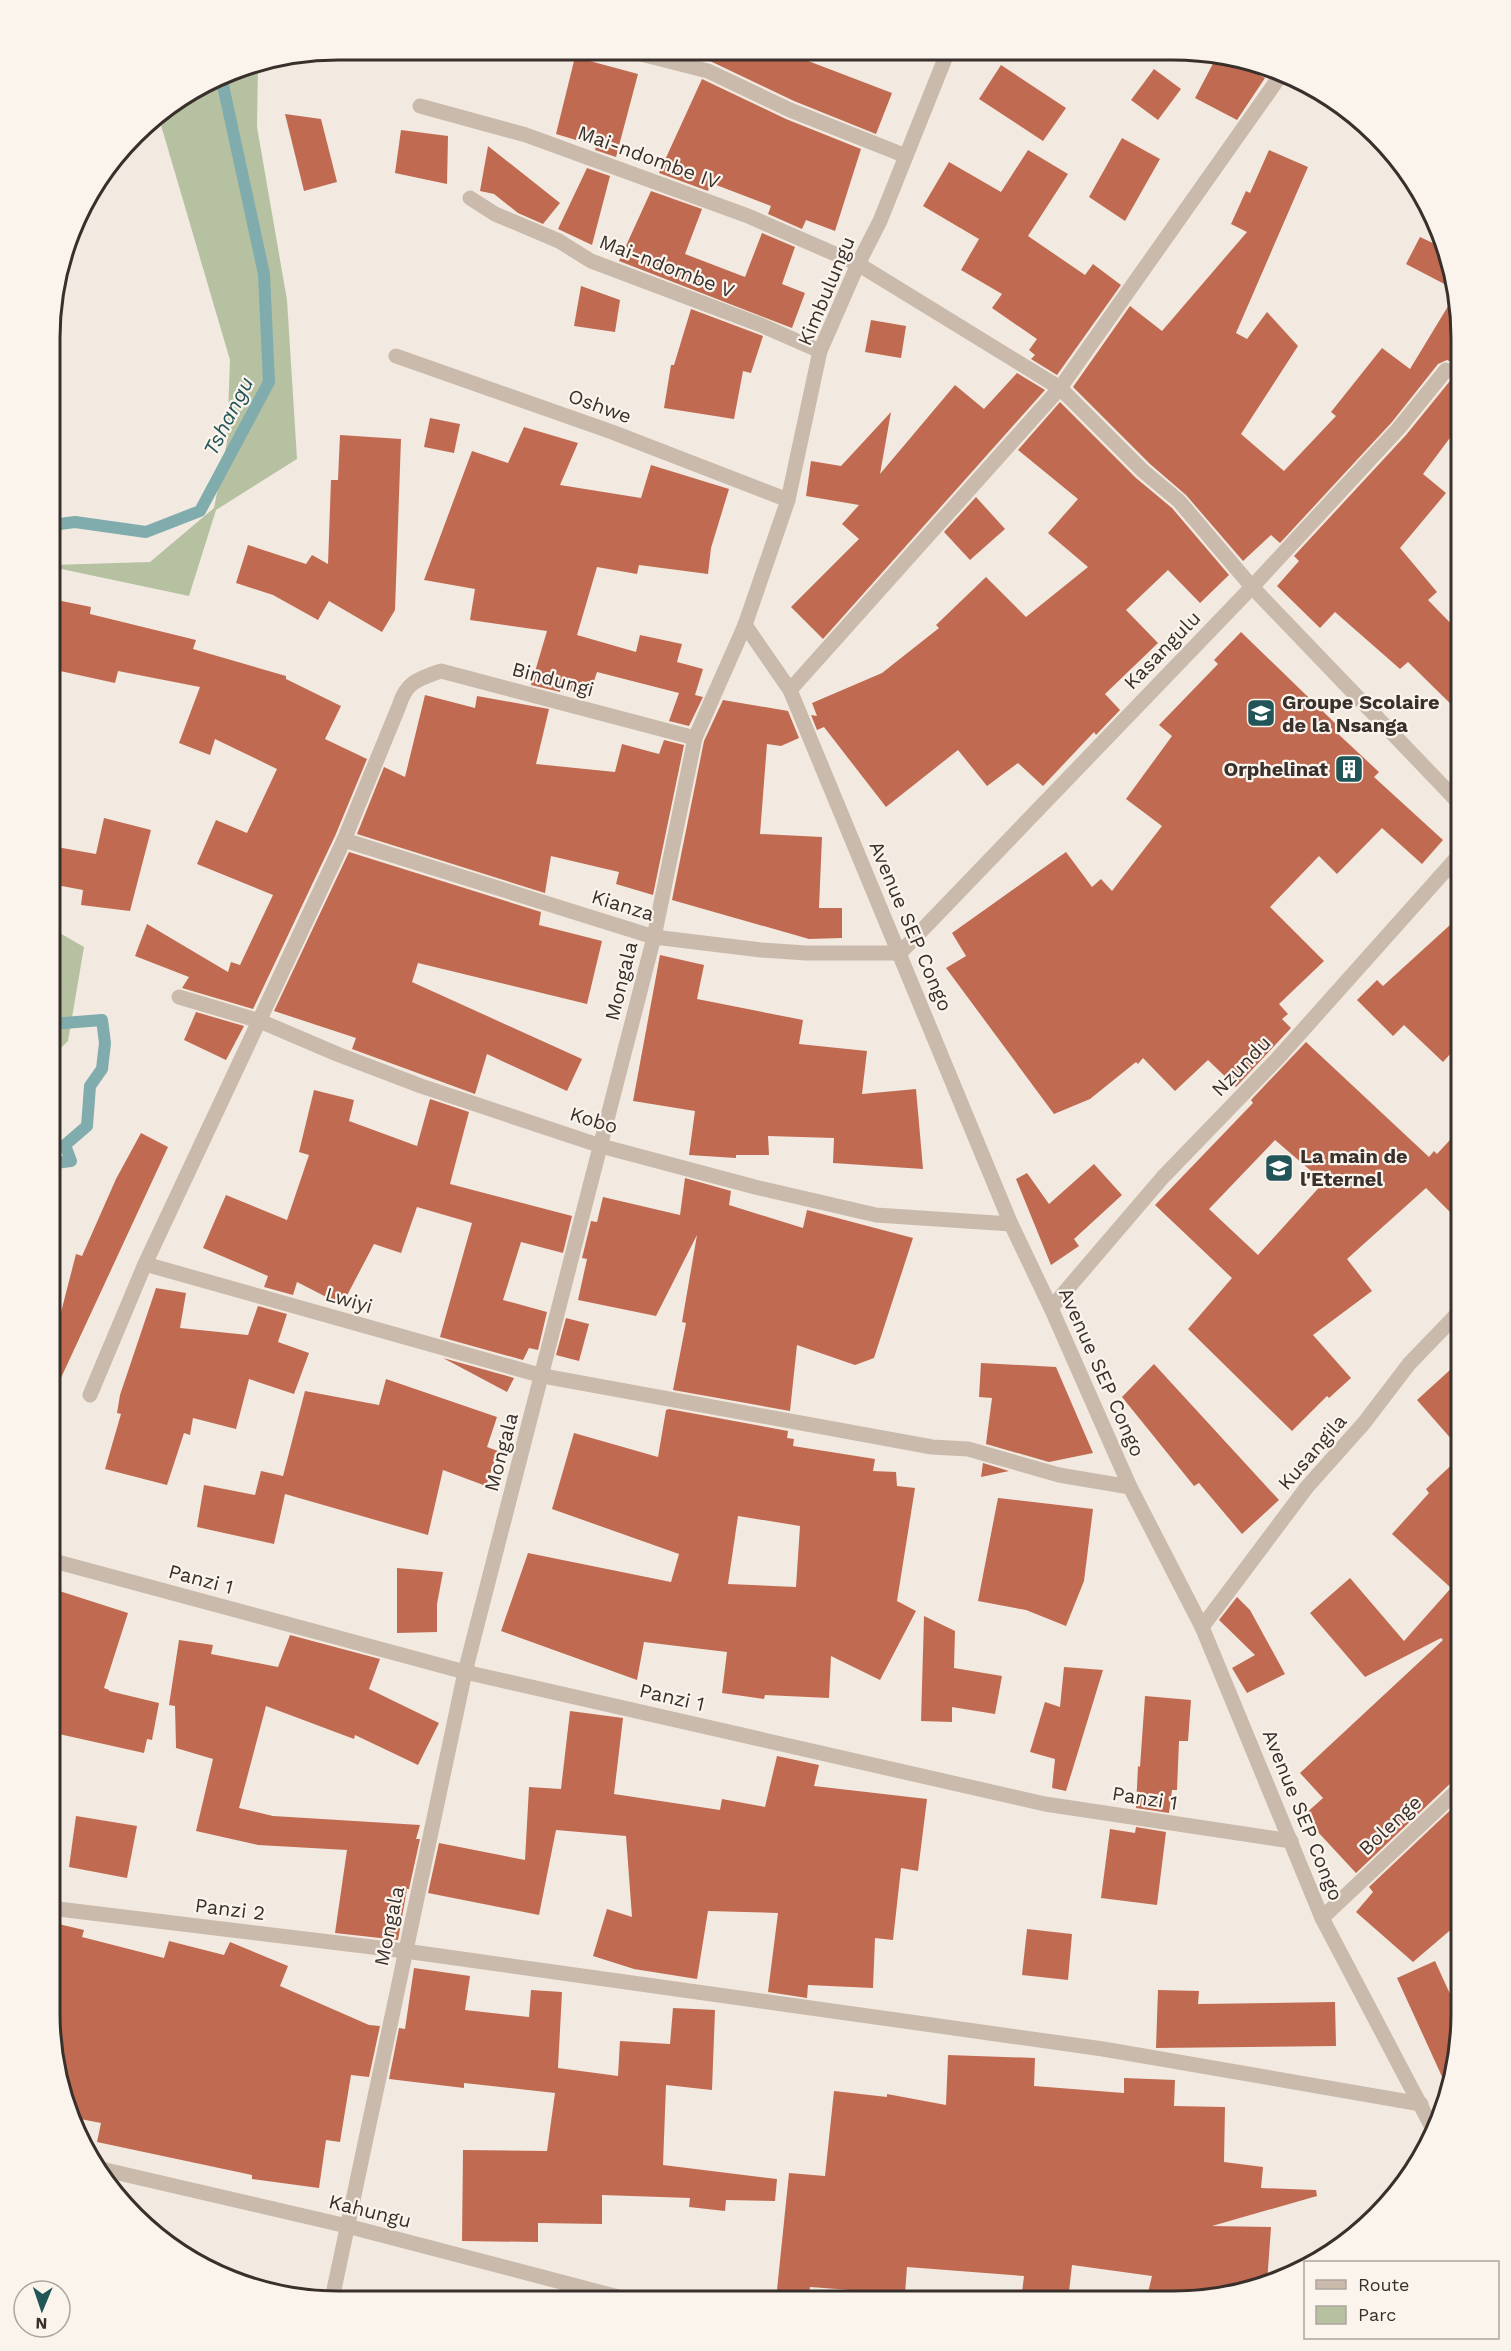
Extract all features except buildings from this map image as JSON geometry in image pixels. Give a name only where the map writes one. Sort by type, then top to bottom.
[{"type":"street","points":[[665,60],[708,71],[790,110],[906,156]]},
{"type":"street","name":"Kimbulungu","points":[[745,625],[788,500],[820,351],[858,264],[880,221],[945,60]]},
{"type":"street","points":[[790,690],[1060,388],[1277,80]]},
{"type":"street","name":"Mai-ndombe IV","points":[[420,106],[537,139],[748,216],[858,264],[1060,388],[1143,471],[1179,501],[1252,586],[1451,795]]},
{"type":"street","name":"Mai-ndombe V","points":[[470,198],[495,214],[560,241],[591,261],[760,325],[820,351]]},
{"type":"street","name":"Oshwe","points":[[396,356],[612,432],[788,500]]},
{"type":"street","name":"Kasangulu","points":[[900,953],[1252,586],[1399,428],[1446,370]]},
{"type":"street","name":"Avenue SEP Congo","points":[[745,625],[790,690],[1011,1224],[1051,1308],[1130,1487],[1202,1627],[1322,1918],[1429,2121]]},
{"type":"street","name":"Mongala","points":[[334,2291],[465,1672],[543,1376],[654,937],[695,738],[745,625]]},
{"type":"street","name":"Bindungi","points":[[344,840],[404,691],[418,679],[441,671],[695,738]]},
{"type":"street","points":[[90,1395],[145,1264],[344,840]]},
{"type":"street","name":"Kianza","points":[[344,840],[654,937],[772,951],[900,953]]},
{"type":"street","name":"Nzundu","points":[[1051,1308],[1163,1177],[1278,1058],[1451,864]]},
{"type":"street","name":"Kobo","points":[[179,997],[260,1022],[421,1086],[601,1146],[755,1187],[876,1215],[1011,1224]]},
{"type":"street","name":"Lwiyi","points":[[145,1264],[543,1376],[932,1447],[968,1449],[1059,1475],[1130,1487]]},
{"type":"street","name":"Kusangila","points":[[1202,1627],[1307,1487],[1364,1424],[1409,1364],[1451,1321]]},
{"type":"street","name":"Panzi 1","points":[[60,1563],[465,1672],[1045,1804],[1291,1841]]},
{"type":"street","name":"Bolenge","points":[[1322,1918],[1451,1796]]},
{"type":"street","name":"Panzi 2","points":[[60,1909],[405,1951],[1091,2047],[1420,2104]]},
{"type":"street","name":"Kahungu","points":[[109,2171],[347,2226],[596,2291]]},
{"type":"green space","points":[[258,72],[257,127],[287,300],[297,459],[216,510],[189,596],[60,569],[60,565],[150,562],[214,508],[227,442],[230,360],[161,124],[199,97]]},
{"type":"green space","points":[[60,933],[84,947],[68,1041],[60,1049]]},
{"type":"waterway","name":"Tshangu","points":[[60,524],[75,522],[146,532],[200,511],[269,382],[264,274],[223,85]]},
{"type":"waterway","name":"Tshangu","points":[[60,1023],[102,1020],[105,1043],[102,1069],[90,1086],[87,1126],[65,1145],[71,1161],[60,1162]]},
{"type":"place","name":"Groupe Scolaire de la Nsanga","points":[[1261,713]]},
{"type":"place","name":"Orphelinat","points":[[1349,769]]},
{"type":"place","name":"La main de l'Eternel","points":[[1279,1168]]}]
